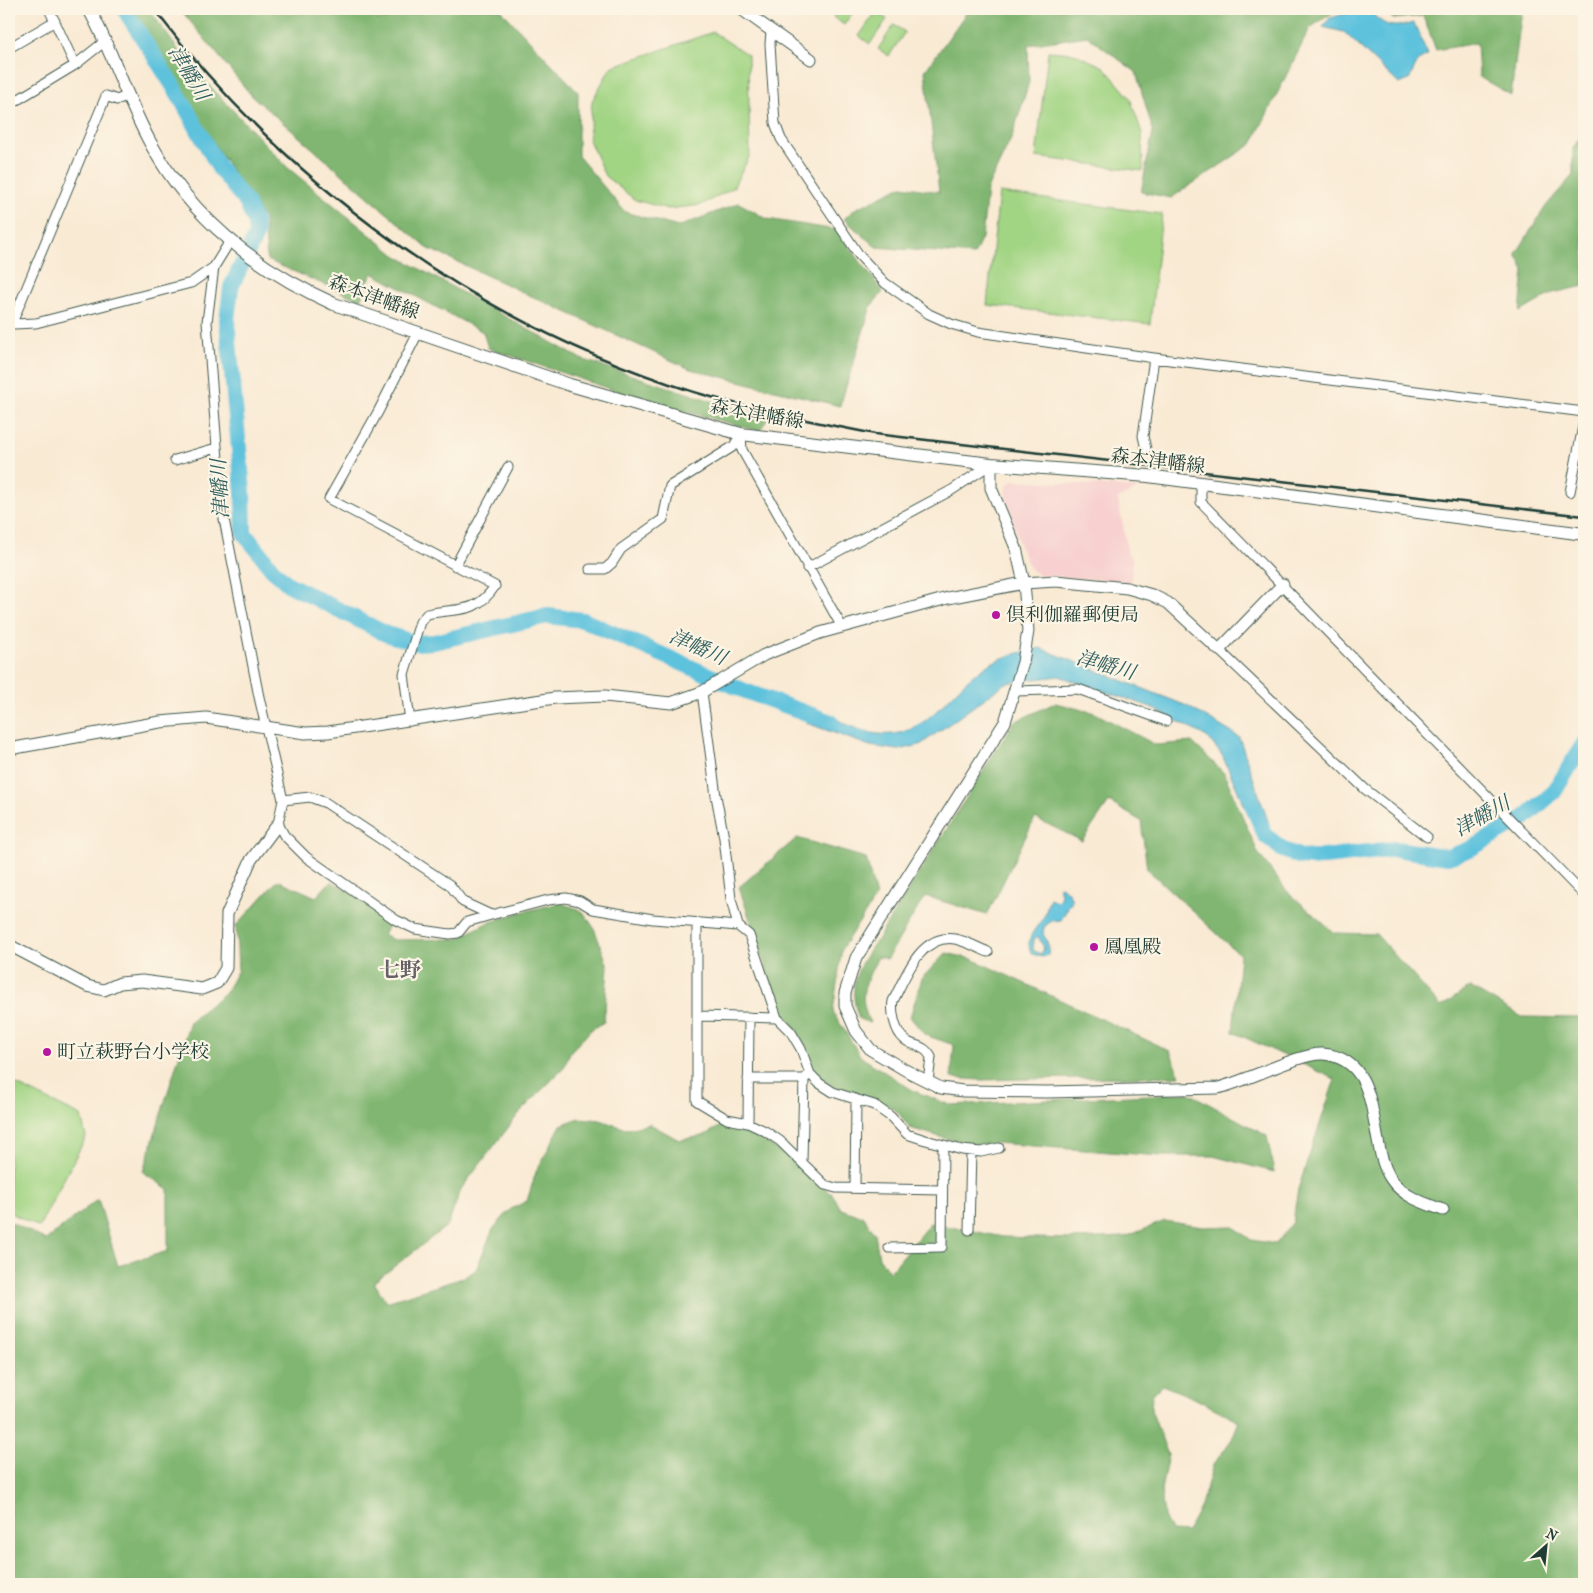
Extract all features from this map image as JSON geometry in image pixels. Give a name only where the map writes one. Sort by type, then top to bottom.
[{"type":"main road","name":"森本津幡線","points":[[89,9],[150,144],[173,182],[230,241],[262,266],[297,287],[334,304],[570,385],[741,434],[991,464],[1148,476],[1200,485],[1584,534]]},
{"type":"street","points":[[50,9],[76,65]]},
{"type":"street","points":[[741,9],[811,59]]},
{"type":"street","points":[[9,48],[55,21]]},
{"type":"street","points":[[771,31],[774,123],[781,139],[859,255],[885,283],[929,314],[978,332],[1154,358],[1584,412]]},
{"type":"street","points":[[9,106],[76,65],[104,42]]},
{"type":"street","points":[[128,95],[117,100],[106,96],[10,322],[36,323],[191,283],[214,267],[230,241]]},
{"type":"street","points":[[9,945],[88,986],[104,990],[120,983],[142,981],[202,989],[217,983],[226,968],[227,914],[251,860],[278,824],[283,800],[222,509],[207,322],[214,267]]},
{"type":"street","points":[[410,722],[404,682],[407,663],[420,622],[428,614],[461,611],[475,606],[488,597],[495,586],[329,499],[378,412],[418,333]]},
{"type":"street","points":[[1146,449],[1144,436],[1154,358]]},
{"type":"street","points":[[1570,492],[1584,421]]},
{"type":"street","points":[[741,434],[742,450],[842,627]]},
{"type":"street","points":[[590,569],[604,569],[612,563],[621,549],[663,519],[670,486],[734,446],[741,434]]},
{"type":"street","points":[[175,460],[216,448]]},
{"type":"street","points":[[807,568],[952,490],[991,464]]},
{"type":"street","points":[[991,464],[991,488],[1016,548],[1024,583],[1028,632],[1016,691],[1005,722],[856,958],[845,993],[845,1006],[856,1031],[871,1050],[928,1082],[942,1088],[962,1091],[1048,1092],[1218,1088],[1235,1084],[1306,1056],[1322,1054],[1338,1058],[1351,1066],[1362,1077],[1369,1093],[1384,1168],[1392,1180],[1403,1192],[1420,1202],[1443,1210]]},
{"type":"street","points":[[454,566],[508,466]]},
{"type":"street","points":[[1200,485],[1201,502],[1584,895]]},
{"type":"street","points":[[9,749],[160,722],[206,718],[305,733],[410,722],[556,698],[606,696],[671,703],[702,692],[764,655],[842,627],[948,598],[1024,583],[1065,582],[1127,588],[1152,595],[1168,603],[1365,789],[1427,837]]},
{"type":"street","points":[[1219,650],[1283,584]]},
{"type":"street","points":[[1016,691],[1078,689],[1166,721]]},
{"type":"street","points":[[702,692],[731,899],[738,926],[749,935],[777,1018],[796,1041],[807,1076],[802,1162]]},
{"type":"street","points":[[283,800],[310,797],[326,803],[450,885],[463,902],[491,916]]},
{"type":"street","points":[[278,824],[284,835],[306,857],[396,920],[415,929],[450,934],[458,933],[467,922],[548,900],[566,898],[580,901],[593,909],[697,924],[738,926]]},
{"type":"street","points":[[697,924],[697,1003],[699,1016],[697,1101],[727,1119],[748,1123],[780,1141],[825,1185],[836,1188],[942,1190]]},
{"type":"street","points":[[928,1082],[931,1057],[923,1047],[904,1039],[893,1018],[891,1009],[893,1001],[922,951],[932,943],[947,939],[957,940],[988,952]]},
{"type":"street","points":[[699,1016],[777,1018]]},
{"type":"street","points":[[748,1123],[749,1018]]},
{"type":"street","points":[[748,1079],[807,1076],[833,1092],[874,1105],[907,1134],[971,1151],[981,1152],[999,1148]]},
{"type":"street","points":[[855,1188],[856,1100]]},
{"type":"street","points":[[889,1248],[942,1247],[943,1145]]},
{"type":"street","points":[[969,1230],[971,1151]]},
{"type":"shaded area","points":[[1014,480],[1139,488],[1118,499],[1128,554],[1133,559],[1131,582],[1040,575],[1031,570],[1020,547],[1005,492],[1008,484]]},
{"type":"green space","points":[[130,9],[149,9],[187,62],[288,168],[395,255],[581,359],[768,419],[759,431],[643,400],[488,348],[483,332],[372,273],[360,300],[267,260],[264,219],[220,153]]},
{"type":"green space","points":[[180,9],[371,9],[378,20],[441,9],[500,9],[578,92],[578,156],[625,212],[678,227],[739,203],[767,219],[837,230],[883,292],[871,306],[840,406],[690,369],[427,248],[251,95]]},
{"type":"green space","points":[[839,9],[855,9],[844,25],[833,17]]},
{"type":"green space","points":[[969,9],[1338,9],[1310,28],[1252,144],[1171,198],[1141,192],[1153,131],[1136,72],[1087,36],[1028,45],[1029,82],[1012,137],[987,189],[982,238],[974,255],[876,247],[844,219],[855,209],[902,186],[939,192],[925,71]]},
{"type":"green space","points":[[1385,9],[1522,9],[1511,95],[1479,77],[1477,43],[1436,50],[1423,16],[1393,19]]},
{"type":"green space","points":[[876,12],[887,19],[870,44],[859,36]]},
{"type":"green space","points":[[894,25],[905,32],[889,56],[878,49]]},
{"type":"green space","points":[[713,32],[748,55],[750,155],[733,188],[701,205],[668,209],[635,200],[605,176],[589,140],[592,101],[611,67]]},
{"type":"green space","points":[[1048,51],[1073,53],[1104,67],[1130,98],[1142,133],[1143,171],[1036,157]]},
{"type":"green space","points":[[1584,131],[1584,286],[1553,293],[1520,312],[1524,270],[1516,254],[1546,206],[1573,175],[1573,148]]},
{"type":"green space","points":[[999,193],[1162,214],[1150,324],[987,305]]},
{"type":"green space","points":[[1055,703],[1095,713],[1156,745],[1192,742],[1224,773],[1258,853],[1286,890],[1334,933],[1376,934],[1441,1007],[1470,987],[1522,1017],[1584,1018],[1584,1584],[9,1584],[9,1221],[46,1240],[98,1199],[118,1266],[168,1251],[168,1189],[143,1172],[190,1021],[225,993],[238,970],[236,926],[278,880],[316,897],[331,881],[353,894],[391,922],[383,934],[393,940],[457,939],[485,924],[518,913],[560,903],[584,913],[594,928],[608,966],[604,1022],[592,1029],[570,1052],[564,1068],[521,1111],[461,1189],[448,1225],[374,1282],[386,1302],[463,1278],[476,1270],[493,1229],[511,1209],[527,1201],[536,1172],[561,1125],[579,1118],[600,1120],[627,1129],[650,1124],[679,1140],[703,1136],[721,1126],[741,1127],[786,1155],[833,1195],[841,1209],[864,1217],[875,1234],[879,1258],[890,1272],[930,1223],[1003,1237],[1071,1239],[1125,1237],[1165,1221],[1203,1227],[1233,1226],[1251,1240],[1276,1244],[1293,1222],[1298,1189],[1335,1079],[1233,1032],[1240,955],[1147,869],[1141,821],[1109,802],[1082,841],[1035,818],[987,915],[925,896],[887,959],[878,957],[866,982],[863,997],[870,1023],[859,1019],[854,986],[859,968],[1014,722]],"holes":[[[1162,1385],[1192,1397],[1239,1421],[1232,1439],[1213,1465],[1201,1506],[1187,1532],[1171,1531],[1164,1516],[1161,1490],[1168,1455],[1151,1410],[1152,1395]]]},
{"type":"green space","points":[[797,838],[866,858],[876,897],[842,948],[833,1012],[861,1057],[914,1091],[950,1105],[1189,1093],[1267,1136],[1274,1172],[1213,1156],[1160,1156],[996,1143],[975,1145],[910,1128],[897,1111],[876,1099],[856,1096],[842,1091],[816,1076],[799,1036],[778,1004],[739,887]]},
{"type":"green space","points":[[946,953],[972,959],[1170,1051],[1180,1076],[980,1080],[951,1078],[954,1045],[925,1035],[910,1017],[922,978]]},
{"type":"green space","points":[[9,1081],[81,1116],[86,1137],[39,1227],[9,1212]]},
{"type":"water","points":[[1367,9],[1388,25],[1399,26],[1414,23],[1428,55],[1418,61],[1409,80],[1399,84],[1344,32],[1323,27],[1330,18]]},
{"type":"water","points":[[1040,648],[1187,706],[1239,737],[1269,824],[1254,827],[1222,755],[1207,737],[1151,707],[1059,676],[1006,683],[920,745],[898,750],[870,746],[807,723],[815,708],[863,731],[879,734],[896,734],[911,729],[924,721],[983,668],[1017,653]]},
{"type":"water","points":[[1062,886],[1069,893],[1072,900],[1061,920],[1051,921],[1044,927],[1043,934],[1048,944],[1048,955],[1042,957],[1032,954],[1029,948],[1030,937],[1043,918],[1050,898],[1056,901],[1059,900],[1061,894],[1059,887]],"holes":[[[1038,936],[1044,948],[1041,954],[1033,950],[1034,940]]]},
{"type":"waterway","name":"津幡川","points":[[124,9],[177,92],[219,168],[246,202],[255,222],[256,235],[231,287],[227,320],[243,492],[244,533],[273,570],[288,584],[386,634],[417,643],[434,642],[547,616],[583,620],[745,691],[831,722]]},
{"type":"waterway","name":"津幡川","points":[[1253,807],[1265,835],[1283,850],[1301,857],[1315,858],[1396,849],[1448,857],[1470,849],[1523,819],[1554,792],[1584,743]]},
{"type":"railway","points":[[154,9],[207,74],[265,135],[328,191],[394,242],[464,288],[538,329],[614,363],[694,392],[762,410],[875,434],[1584,516]]},
{"type":"place","name":"倶利伽羅郵便局","points":[[996,615]]},
{"type":"place","name":"鳳凰殿","points":[[1094,947]]},
{"type":"place","name":"町立萩野台小学校","points":[[47,1052]]},
{"type":"district","name":"七野","points":[[400,970]]}]
